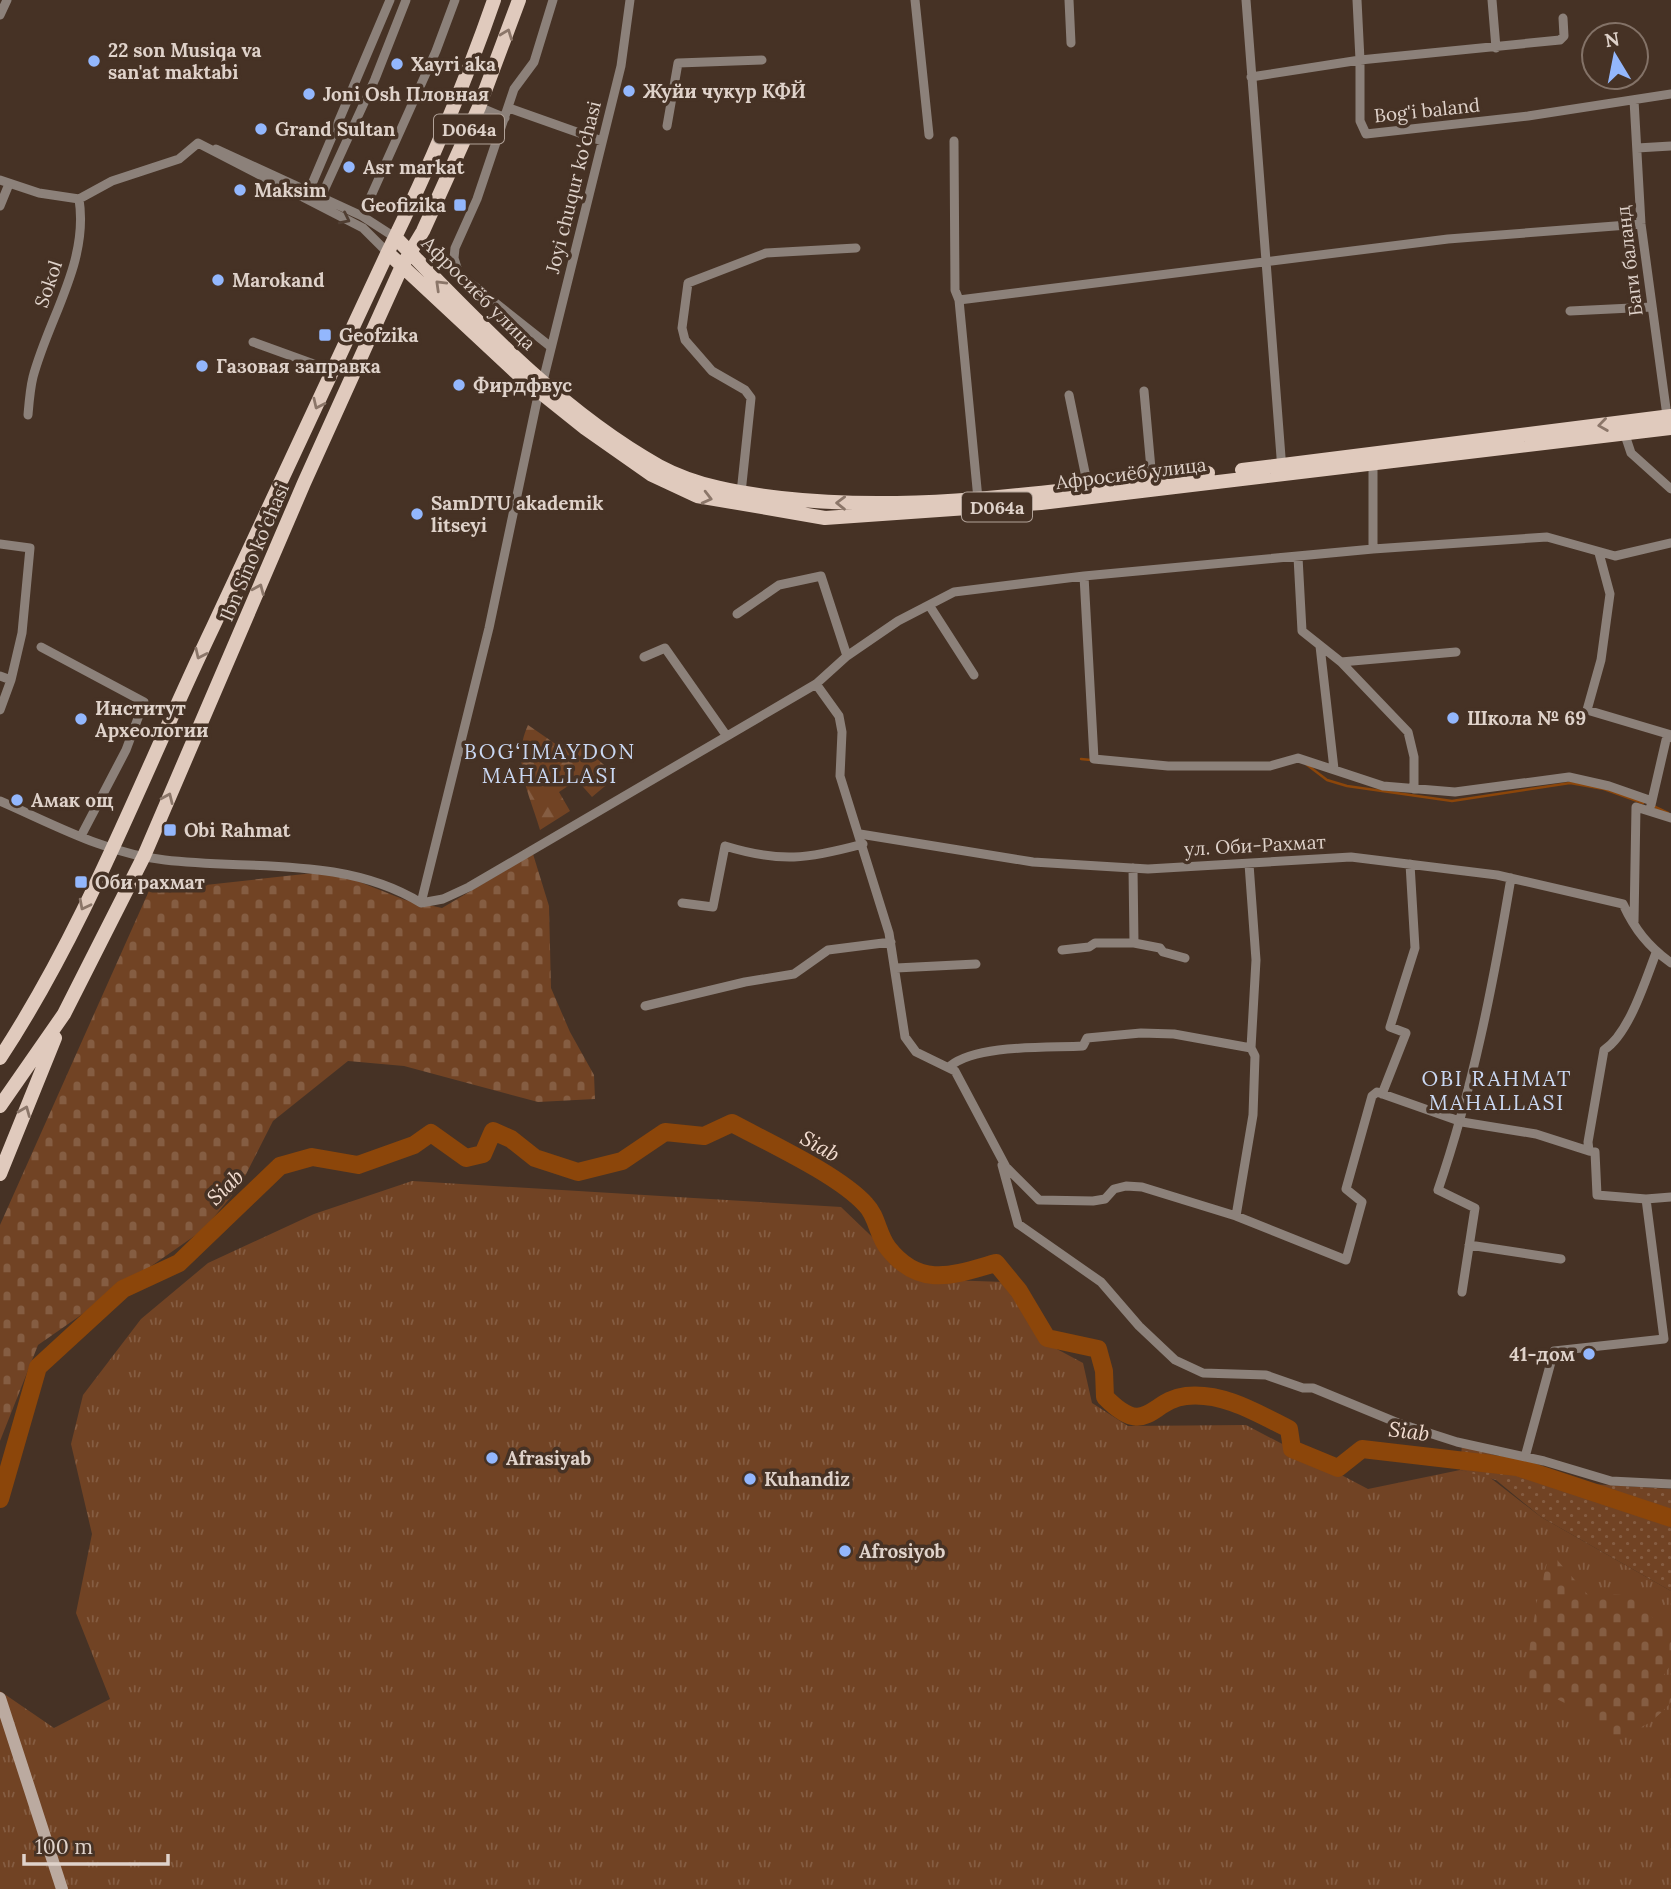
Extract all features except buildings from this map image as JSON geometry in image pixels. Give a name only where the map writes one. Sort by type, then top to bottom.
[{"type":"main road","name":"Ibn Sino ko'chasi","points":[[0,1058],[33,1008],[112,850],[396,238],[476,53],[494,0]]},
{"type":"main road","name":"Ibn Sino ko'chasi","points":[[0,1106],[64,1014],[144,856],[304,483],[402,266],[411,254],[479,107],[519,0]]},
{"type":"main road","name":"Афросиёб улица","points":[[396,238],[541,386],[659,466],[701,483],[741,493],[826,503],[901,504],[978,499],[1152,480],[1373,466],[1473,447]]},
{"type":"main road","name":"Афросиёб улица","points":[[388,253],[541,386],[652,475],[697,496],[825,518],[1041,503],[1670,420]]},
{"type":"main road","name":"Афросиёб улица","points":[[1525,441],[1625,435],[1670,420]]},
{"type":"main road","points":[[0,1174],[64,1014]]},
{"type":"street","points":[[0,15],[7,0]]},
{"type":"street","points":[[309,191],[390,0]]},
{"type":"street","points":[[321,197],[375,79],[406,0]]},
{"type":"street","points":[[362,216],[436,51],[455,0]]},
{"type":"street","points":[[551,347],[459,274],[454,258],[455,247],[477,199],[514,89],[534,62],[553,0]]},
{"type":"street","name":"Joyi chuqur ko'chasi","points":[[421,903],[489,628],[541,386],[621,66],[630,0]]},
{"type":"street","points":[[915,0],[929,135]]},
{"type":"street","points":[[1069,0],[1071,43]]},
{"type":"street","points":[[1246,0],[1282,470]]},
{"type":"street","points":[[1357,0],[1360,60]]},
{"type":"street","points":[[1492,0],[1496,48]]},
{"type":"street","points":[[1251,77],[1360,60],[1560,40],[1564,36],[1563,18]]},
{"type":"street","points":[[667,127],[678,63],[762,60]]},
{"type":"street","name":"Bog'i baland","points":[[1360,60],[1360,121],[1366,134],[1437,128],[1634,100]]},
{"type":"street","points":[[1634,100],[1671,94]]},
{"type":"street","name":"Баги баланд","points":[[1634,100],[1641,224],[1670,420]]},
{"type":"street","points":[[479,107],[602,141]]},
{"type":"street","points":[[954,141],[955,290],[959,300],[978,499]]},
{"type":"street","points":[[198,143],[234,155],[362,216],[396,238]]},
{"type":"street","points":[[0,206],[5,182],[39,193],[79,199],[112,181],[179,159],[198,143]]},
{"type":"street","points":[[198,143],[363,228],[388,253]]},
{"type":"street","points":[[1636,148],[1671,146]]},
{"type":"street","name":"Sokol","points":[[28,415],[33,377],[72,272],[83,223],[79,199]]},
{"type":"street","points":[[959,300],[1448,239],[1641,224]]},
{"type":"street","points":[[741,493],[751,398],[745,390],[712,371],[685,340],[682,328],[688,283],[766,253],[856,248]]},
{"type":"street","points":[[1570,311],[1652,307]]},
{"type":"street","points":[[253,342],[333,371]]},
{"type":"street","points":[[1144,391],[1152,480]]},
{"type":"street","points":[[1069,395],[1088,487]]},
{"type":"street","points":[[1625,435],[1631,453],[1671,489]]},
{"type":"street","points":[[1373,466],[1373,548]]},
{"type":"street","points":[[0,801],[112,850],[165,860],[332,870],[402,892],[421,903],[443,899],[469,887],[817,684],[847,656],[954,592],[1084,576],[1373,548],[1547,537],[1599,554],[1615,556],[1671,542]]},
{"type":"street","points":[[0,544],[30,548],[22,633],[11,680],[0,710]]},
{"type":"street","points":[[1599,554],[1609,594],[1601,660],[1586,705],[1587,710],[1671,736]]},
{"type":"street","points":[[1298,557],[1302,631],[1341,662],[1408,732],[1414,757],[1414,789]]},
{"type":"street","points":[[737,614],[779,585],[821,576],[847,656]]},
{"type":"street","points":[[1084,576],[1094,758],[1168,766],[1270,766],[1298,758],[1383,786],[1455,792],[1569,777],[1609,786],[1671,818]]},
{"type":"street","points":[[929,605],[974,675]]},
{"type":"street","points":[[1320,646],[1334,769]]},
{"type":"street","points":[[41,648],[144,702],[126,750],[81,836]]},
{"type":"street","points":[[644,657],[665,648],[726,735]]},
{"type":"street","points":[[1341,662],[1456,652]]},
{"type":"street","points":[[0,676],[11,680]]},
{"type":"street","points":[[817,684],[839,716],[842,732],[840,776],[891,942],[905,1037],[916,1052],[950,1066],[959,1077],[1013,1176],[1039,1200],[1093,1201],[1105,1199],[1114,1189],[1142,1186],[1236,1216],[1346,1260],[1362,1202],[1346,1189],[1372,1096],[1377,1092],[1462,1122],[1536,1134],[1595,1152],[1597,1195],[1646,1199],[1671,1197]]},
{"type":"street","points":[[1651,806],[1666,740],[1671,736]]},
{"type":"street","points":[[1651,806],[1636,807],[1634,928],[1656,953],[1671,963]]},
{"type":"street","name":"ул. Оби-Рахмат","points":[[860,834],[1033,862],[1133,868],[1350,858],[1410,864],[1511,878],[1623,904],[1634,928]]},
{"type":"street","points":[[682,903],[713,907],[725,846],[786,859],[816,857],[863,844]]},
{"type":"street","points":[[1236,1216],[1253,1115],[1255,1056],[1251,1048],[1256,960],[1249,864]]},
{"type":"street","points":[[1382,1094],[1406,1034],[1390,1027],[1415,948],[1410,864]]},
{"type":"street","points":[[1133,868],[1134,943]]},
{"type":"street","points":[[1462,1292],[1475,1208],[1438,1191],[1462,1122],[1491,999],[1511,878]]},
{"type":"street","points":[[645,1006],[745,982],[794,974],[828,950],[891,942]]},
{"type":"street","points":[[1062,950],[1089,947],[1095,943],[1134,943],[1160,948],[1163,952],[1185,958]]},
{"type":"street","points":[[1589,1151],[1604,1050],[1615,1043],[1639,998],[1656,953]]},
{"type":"street","points":[[896,968],[976,964]]},
{"type":"street","points":[[950,1066],[958,1060],[983,1053],[1083,1046],[1087,1038],[1141,1033],[1174,1034],[1251,1048]]},
{"type":"street","points":[[1000,1156],[1018,1224],[1101,1282],[1139,1326],[1175,1360],[1203,1373],[1266,1376],[1314,1388],[1398,1423],[1457,1442],[1525,1457],[1611,1481],[1671,1484]]},
{"type":"street","points":[[1525,1457],[1555,1351],[1668,1341],[1646,1199]]},
{"type":"street","points":[[1469,1245],[1561,1259]]},
{"type":"street","points":[[0,1698],[62,1889]]},
{"type":"green space","points":[[528,725],[557,745],[581,745],[617,776],[592,797],[577,780],[559,792],[570,811],[540,830],[527,791],[522,765],[521,752]]},
{"type":"green space","points":[[533,854],[549,906],[551,988],[570,1032],[594,1075],[595,1099],[538,1102],[404,1066],[348,1061],[273,1121],[240,1186],[203,1230],[38,1345],[0,1441],[0,1225],[152,884],[178,888],[332,871],[405,900],[442,908]]},
{"type":"green space","name":"Afrosiyob","points":[[412,1181],[841,1207],[916,1279],[1005,1282],[1038,1339],[1083,1363],[1092,1403],[1128,1426],[1246,1425],[1368,1489],[1460,1470],[1488,1476],[1541,1517],[1671,1591],[1671,1889],[0,1889],[0,1691],[54,1728],[110,1699],[76,1613],[92,1534],[71,1444],[83,1395],[141,1319],[208,1263],[314,1214]]},
{"type":"green space","points":[[1462,1444],[1575,1483],[1671,1489],[1671,1591],[1541,1517],[1496,1480],[1460,1470]]},
{"type":"green space","points":[[1550,1552],[1589,1596],[1607,1594],[1630,1597],[1671,1629],[1671,1664],[1660,1681],[1671,1691],[1671,1702],[1652,1721],[1630,1734],[1613,1740],[1571,1706],[1524,1683],[1537,1601]]},
{"type":"waterway","points":[[1081,759],[1091,760]]},
{"type":"waterway","points":[[1306,764],[1327,780],[1347,786],[1452,801],[1570,783],[1604,789],[1643,803]]},
{"type":"waterway","points":[[1653,806],[1668,813]]},
{"type":"waterway","name":"Siab","points":[[0,1499],[38,1367],[123,1289],[179,1263],[280,1166],[312,1157],[358,1165],[414,1145],[431,1133],[466,1158],[483,1154],[493,1131],[511,1139],[535,1158],[578,1172],[622,1161],[665,1132],[704,1136],[732,1123],[803,1160],[854,1194],[870,1210],[888,1248],[912,1269],[938,1275],[996,1263],[1019,1291],[1047,1338],[1098,1349],[1104,1371],[1105,1397],[1130,1416],[1140,1417],[1174,1399],[1186,1396],[1213,1397],[1252,1410],[1289,1429],[1292,1449],[1338,1468],[1362,1449],[1517,1467],[1671,1518]]},
{"type":"place","name":"22 son Musiqa va san'at maktabi","points":[[94,61]]},
{"type":"place","name":"Xayri aka","points":[[397,64]]},
{"type":"place","name":"Жуйи чукур КФЙ","points":[[629,91]]},
{"type":"place","name":"Joni Osh Пловная","points":[[309,94]]},
{"type":"place","name":"Grand Sultan","points":[[261,129]]},
{"type":"place","name":"Asr markat","points":[[349,167]]},
{"type":"place","name":"Maksim","points":[[240,190]]},
{"type":"place","name":"Geofizika","points":[[460,205]]},
{"type":"place","name":"Marokand","points":[[218,280]]},
{"type":"place","name":"Geofzika","points":[[325,335]]},
{"type":"place","name":"Газовая заправка","points":[[202,366]]},
{"type":"place","name":"Фирдфвус","points":[[459,385]]},
{"type":"place","name":"SamDTU akademik litseyi","points":[[417,514]]},
{"type":"place","name":"Школа № 69","points":[[1453,718]]},
{"type":"place","name":"Институт Археологии","points":[[81,719]]},
{"type":"place","name":"Амак ощ","points":[[17,800]]},
{"type":"place","name":"Obi Rahmat","points":[[170,830]]},
{"type":"place","name":"Оби рахмат","points":[[81,882]]},
{"type":"place","name":"41-дом","points":[[1589,1354]]},
{"type":"place","name":"Afrasiyab","points":[[492,1458]]},
{"type":"place","name":"Kuhandiz","points":[[750,1479]]},
{"type":"place","name":"Afrosiyob","points":[[845,1551]]},
{"type":"district","name":"BOG‘IMAYDON MAHALLASI","points":[[550,763]]},
{"type":"district","name":"OBI RAHMAT MAHALLASI","points":[[1497,1090]]}]
